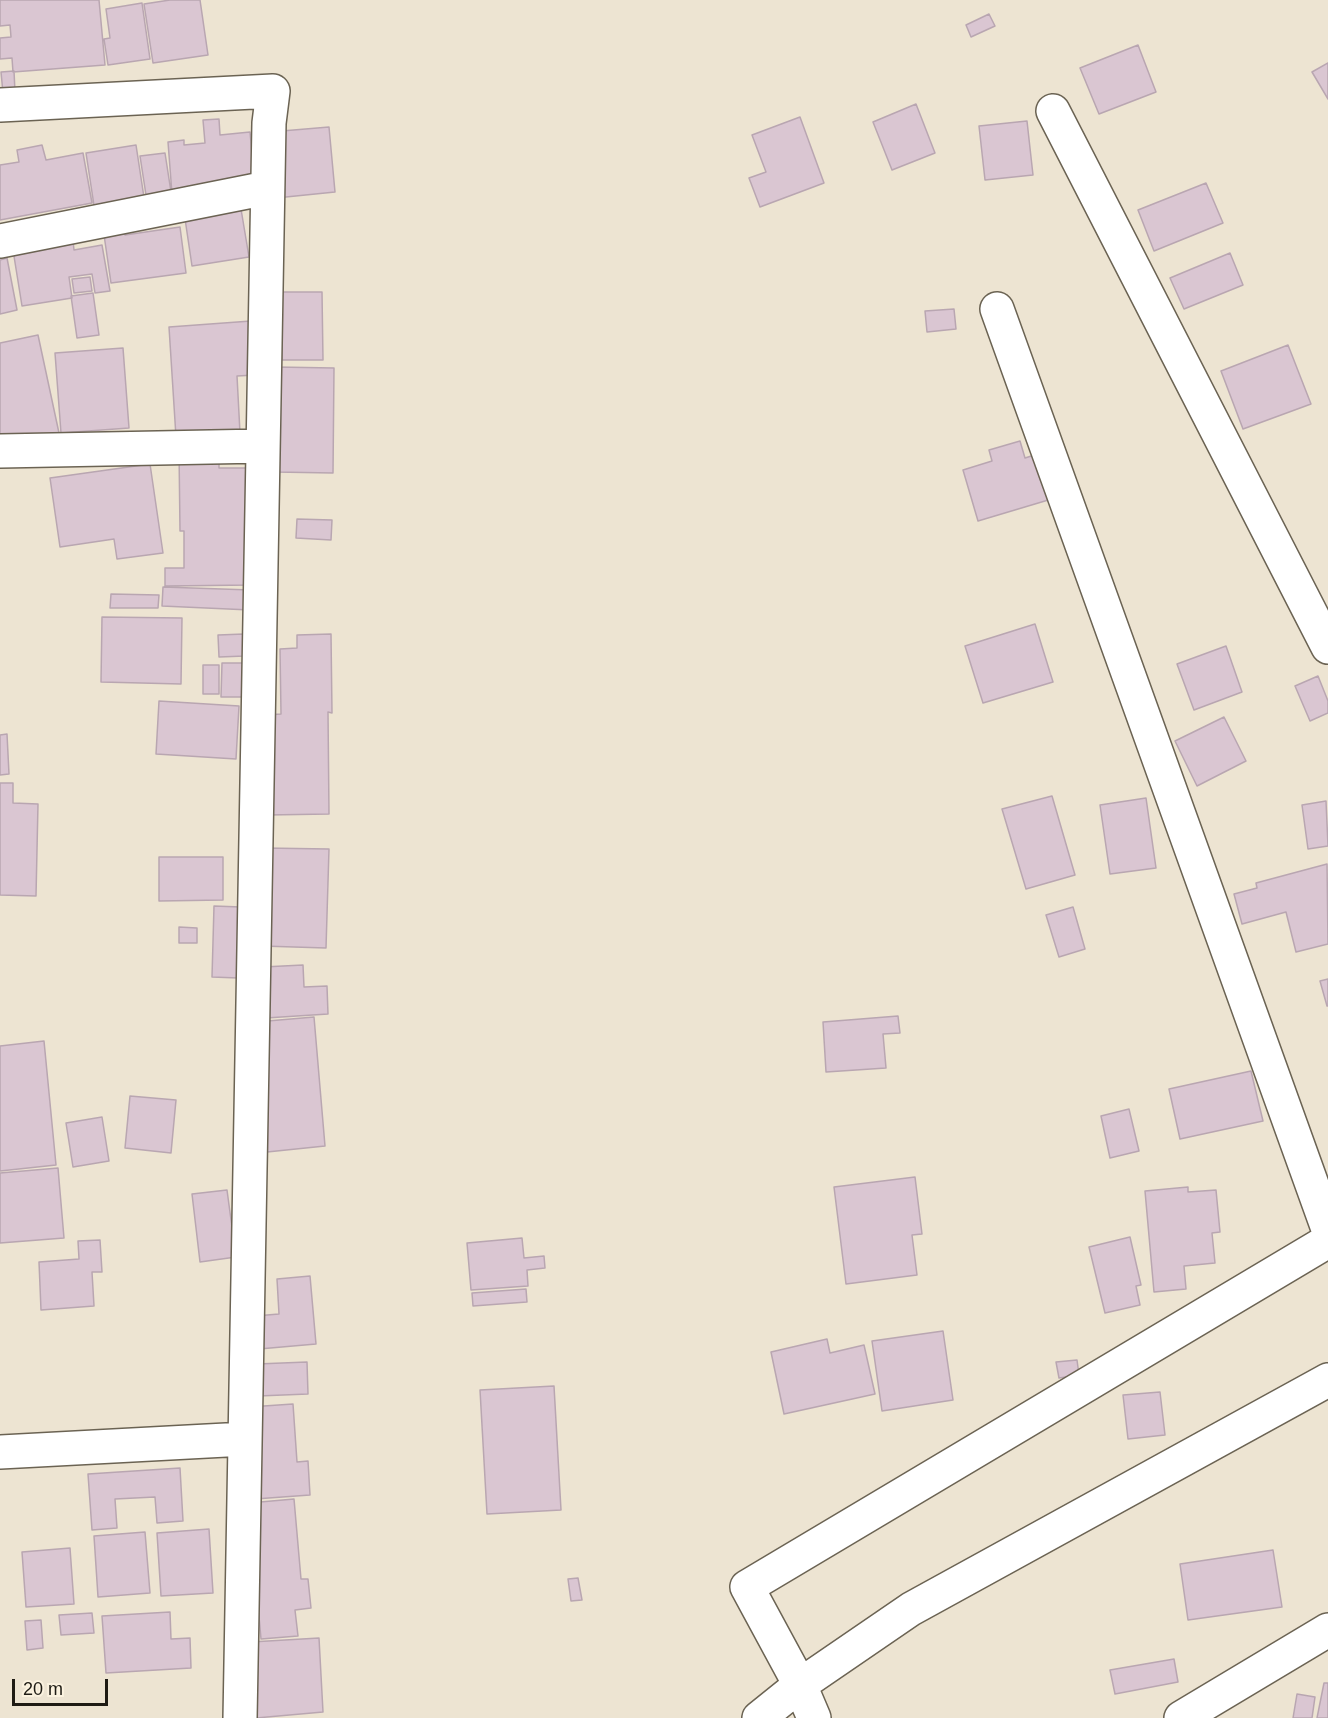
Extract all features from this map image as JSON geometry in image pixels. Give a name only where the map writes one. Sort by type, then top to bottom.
[{"type":"street","points":[[0,105],[273,91],[268,123],[240,1718]]},
{"type":"street","points":[[1053,111],[1328,647]]},
{"type":"street","points":[[0,241],[267,188]]},
{"type":"street","points":[[997,309],[1328,1229]]},
{"type":"street","points":[[0,451],[263,446]]},
{"type":"street","points":[[814,1718],[800,1685],[747,1587],[1328,1241]]},
{"type":"street","points":[[759,1718],[800,1685],[911,1610],[1328,1380]]},
{"type":"street","points":[[0,1452],[245,1439]]},
{"type":"street","points":[[1181,1718],[1328,1630]]},
{"type":"building","points":[[0,0],[99,0],[105,65],[13,72],[12,58],[0,59],[0,38],[11,37],[10,25],[0,26]]},
{"type":"building","points":[[170,0],[200,0],[208,55],[153,63],[144,4]]},
{"type":"building","points":[[142,3],[150,59],[108,65],[104,39],[110,38],[106,9]]},
{"type":"building","points":[[989,14],[995,26],[971,37],[966,25]]},
{"type":"building","points":[[1138,45],[1156,92],[1099,114],[1080,68]]},
{"type":"building","points":[[1328,63],[1328,99],[1312,72]]},
{"type":"building","points":[[14,71],[15,92],[3,93],[1,72]]},
{"type":"building","points":[[916,104],[935,153],[892,170],[873,122]]},
{"type":"building","points":[[800,117],[824,183],[760,207],[749,178],[766,172],[752,135]]},
{"type":"building","points":[[219,119],[220,135],[250,132],[255,187],[172,194],[168,142],[184,140],[184,145],[205,143],[203,120]]},
{"type":"building","points":[[1027,121],[1033,175],[985,180],[979,126]]},
{"type":"building","points":[[329,127],[335,192],[276,198],[270,132]]},
{"type":"building","points":[[42,145],[46,160],[83,153],[92,203],[0,220],[0,165],[19,162],[17,150]]},
{"type":"building","points":[[136,145],[145,204],[95,212],[86,153]]},
{"type":"building","points":[[165,153],[171,192],[146,195],[140,156]]},
{"type":"building","points":[[1206,183],[1223,223],[1154,251],[1138,210]]},
{"type":"building","points":[[240,203],[249,257],[192,266],[184,212]]},
{"type":"building","points":[[124,224],[125,235],[180,227],[186,273],[111,283],[103,228]]},
{"type":"building","points":[[73,241],[74,250],[102,245],[110,291],[95,293],[92,274],[69,277],[72,298],[22,306],[13,250]]},
{"type":"building","points":[[1230,253],[1243,285],[1184,309],[1170,278]]},
{"type":"building","points":[[7,258],[17,310],[0,314],[0,260]]},
{"type":"building","points":[[90,277],[92,291],[74,293],[72,279]]},
{"type":"building","points":[[282,292],[322,292],[323,360],[282,360]]},
{"type":"building","points":[[93,293],[99,335],[77,338],[71,296]]},
{"type":"building","points":[[954,309],[956,329],[927,332],[925,311]]},
{"type":"building","points":[[251,321],[255,375],[237,376],[240,433],[176,437],[169,327]]},
{"type":"building","points":[[38,335],[59,433],[2,444],[0,434],[0,343]]},
{"type":"building","points":[[1288,345],[1311,404],[1243,429],[1221,371]]},
{"type":"building","points":[[123,348],[129,428],[61,433],[55,353]]},
{"type":"building","points":[[276,367],[334,368],[333,473],[275,472]]},
{"type":"building","points":[[1020,441],[1025,458],[1041,453],[1055,498],[978,521],[963,470],[992,461],[989,450]]},
{"type":"building","points":[[179,450],[219,450],[219,468],[246,468],[247,535],[252,585],[165,586],[165,568],[184,568],[184,531],[180,531]]},
{"type":"building","points":[[150,464],[163,553],[117,559],[114,539],[60,547],[50,478]]},
{"type":"building","points":[[297,519],[332,520],[331,540],[296,538]]},
{"type":"building","points":[[163,587],[251,590],[250,610],[162,606]]},
{"type":"building","points":[[111,594],[159,595],[158,608],[110,608]]},
{"type":"building","points":[[102,617],[182,618],[181,684],[101,682]]},
{"type":"building","points":[[1035,624],[1053,682],[983,703],[965,646]]},
{"type":"building","points":[[244,634],[245,656],[219,657],[218,635]]},
{"type":"building","points":[[331,634],[332,713],[328,712],[329,814],[267,815],[266,715],[281,714],[280,649],[297,648],[297,635]]},
{"type":"building","points":[[1226,646],[1242,692],[1194,710],[1177,664]]},
{"type":"building","points":[[222,663],[247,663],[247,697],[221,697]]},
{"type":"building","points":[[203,665],[219,665],[219,694],[203,694]]},
{"type":"building","points":[[1318,676],[1328,701],[1328,713],[1310,721],[1295,686]]},
{"type":"building","points":[[159,701],[239,706],[236,759],[156,754]]},
{"type":"building","points":[[1224,717],[1246,761],[1197,786],[1175,741]]},
{"type":"building","points":[[7,734],[9,774],[0,775],[0,735]]},
{"type":"building","points":[[0,783],[13,783],[13,803],[38,804],[36,896],[0,895]]},
{"type":"building","points":[[1052,796],[1075,875],[1026,889],[1002,809]]},
{"type":"building","points":[[1146,798],[1156,868],[1110,874],[1100,805]]},
{"type":"building","points":[[1326,801],[1328,846],[1308,849],[1302,805]]},
{"type":"building","points":[[264,848],[329,849],[326,948],[262,946]]},
{"type":"building","points":[[159,857],[223,857],[223,900],[159,901]]},
{"type":"building","points":[[1327,864],[1328,944],[1296,952],[1286,912],[1242,924],[1234,894],[1257,888],[1256,883]]},
{"type":"building","points":[[214,906],[241,907],[238,978],[212,977]]},
{"type":"building","points":[[1073,907],[1085,949],[1059,957],[1046,915]]},
{"type":"building","points":[[179,927],[197,928],[197,943],[179,943]]},
{"type":"building","points":[[303,965],[304,987],[327,986],[328,1014],[266,1018],[263,967]]},
{"type":"building","points":[[1328,979],[1328,1006],[1327,1006],[1320,981]]},
{"type":"building","points":[[898,1016],[900,1033],[883,1034],[886,1068],[826,1072],[823,1022]]},
{"type":"building","points":[[314,1017],[325,1146],[267,1152],[256,1022]]},
{"type":"building","points":[[44,1041],[56,1165],[0,1171],[0,1046]]},
{"type":"building","points":[[1251,1071],[1263,1121],[1180,1139],[1169,1089]]},
{"type":"building","points":[[130,1096],[176,1100],[171,1153],[125,1148]]},
{"type":"building","points":[[1129,1109],[1139,1151],[1110,1158],[1101,1116]]},
{"type":"building","points":[[102,1117],[109,1161],[73,1167],[66,1123]]},
{"type":"building","points":[[58,1168],[64,1238],[0,1243],[0,1173]]},
{"type":"building","points":[[915,1177],[922,1234],[912,1235],[917,1275],[846,1284],[834,1187]]},
{"type":"building","points":[[1188,1187],[1188,1192],[1216,1190],[1220,1232],[1212,1233],[1215,1263],[1184,1266],[1186,1289],[1154,1292],[1145,1191]]},
{"type":"building","points":[[227,1190],[236,1257],[200,1262],[192,1194]]},
{"type":"building","points":[[1130,1237],[1141,1285],[1136,1286],[1140,1305],[1105,1313],[1089,1247]]},
{"type":"building","points":[[522,1238],[524,1258],[544,1256],[545,1268],[527,1270],[528,1286],[471,1290],[467,1243]]},
{"type":"building","points":[[100,1240],[102,1272],[92,1272],[94,1306],[41,1310],[39,1262],[79,1259],[78,1241]]},
{"type":"building","points":[[310,1276],[316,1344],[259,1349],[255,1316],[279,1314],[277,1279]]},
{"type":"building","points":[[526,1289],[527,1302],[473,1306],[472,1293]]},
{"type":"building","points":[[943,1331],[953,1400],[882,1411],[872,1341]]},
{"type":"building","points":[[827,1339],[830,1353],[864,1345],[875,1394],[784,1414],[771,1352]]},
{"type":"building","points":[[1077,1360],[1079,1375],[1059,1378],[1056,1362]]},
{"type":"building","points":[[307,1362],[308,1394],[258,1396],[257,1364]]},
{"type":"building","points":[[554,1386],[561,1510],[487,1514],[480,1390]]},
{"type":"building","points":[[1160,1392],[1165,1435],[1128,1439],[1123,1395]]},
{"type":"building","points":[[293,1404],[297,1462],[308,1461],[310,1495],[255,1499],[249,1407]]},
{"type":"building","points":[[180,1468],[183,1521],[157,1523],[155,1497],[115,1499],[117,1528],[92,1530],[88,1474]]},
{"type":"building","points":[[294,1499],[301,1579],[308,1579],[311,1608],[295,1610],[298,1636],[261,1639],[249,1503]]},
{"type":"building","points":[[209,1529],[213,1593],[161,1596],[157,1533]]},
{"type":"building","points":[[145,1532],[150,1593],[98,1597],[94,1536]]},
{"type":"building","points":[[70,1548],[74,1604],[26,1607],[22,1552]]},
{"type":"building","points":[[1273,1550],[1282,1607],[1188,1620],[1180,1564]]},
{"type":"building","points":[[578,1578],[582,1600],[571,1601],[568,1579]]},
{"type":"building","points":[[170,1612],[171,1639],[190,1638],[191,1668],[106,1673],[102,1616]]},
{"type":"building","points":[[92,1613],[94,1633],[61,1635],[59,1615]]},
{"type":"building","points":[[41,1620],[43,1648],[27,1650],[25,1621]]},
{"type":"building","points":[[319,1638],[323,1712],[256,1718],[251,1642]]},
{"type":"building","points":[[1174,1659],[1178,1682],[1115,1694],[1110,1670]]},
{"type":"building","points":[[1324,1683],[1328,1683],[1328,1718],[1317,1718]]},
{"type":"building","points":[[1297,1694],[1315,1697],[1312,1718],[1293,1718]]}]
